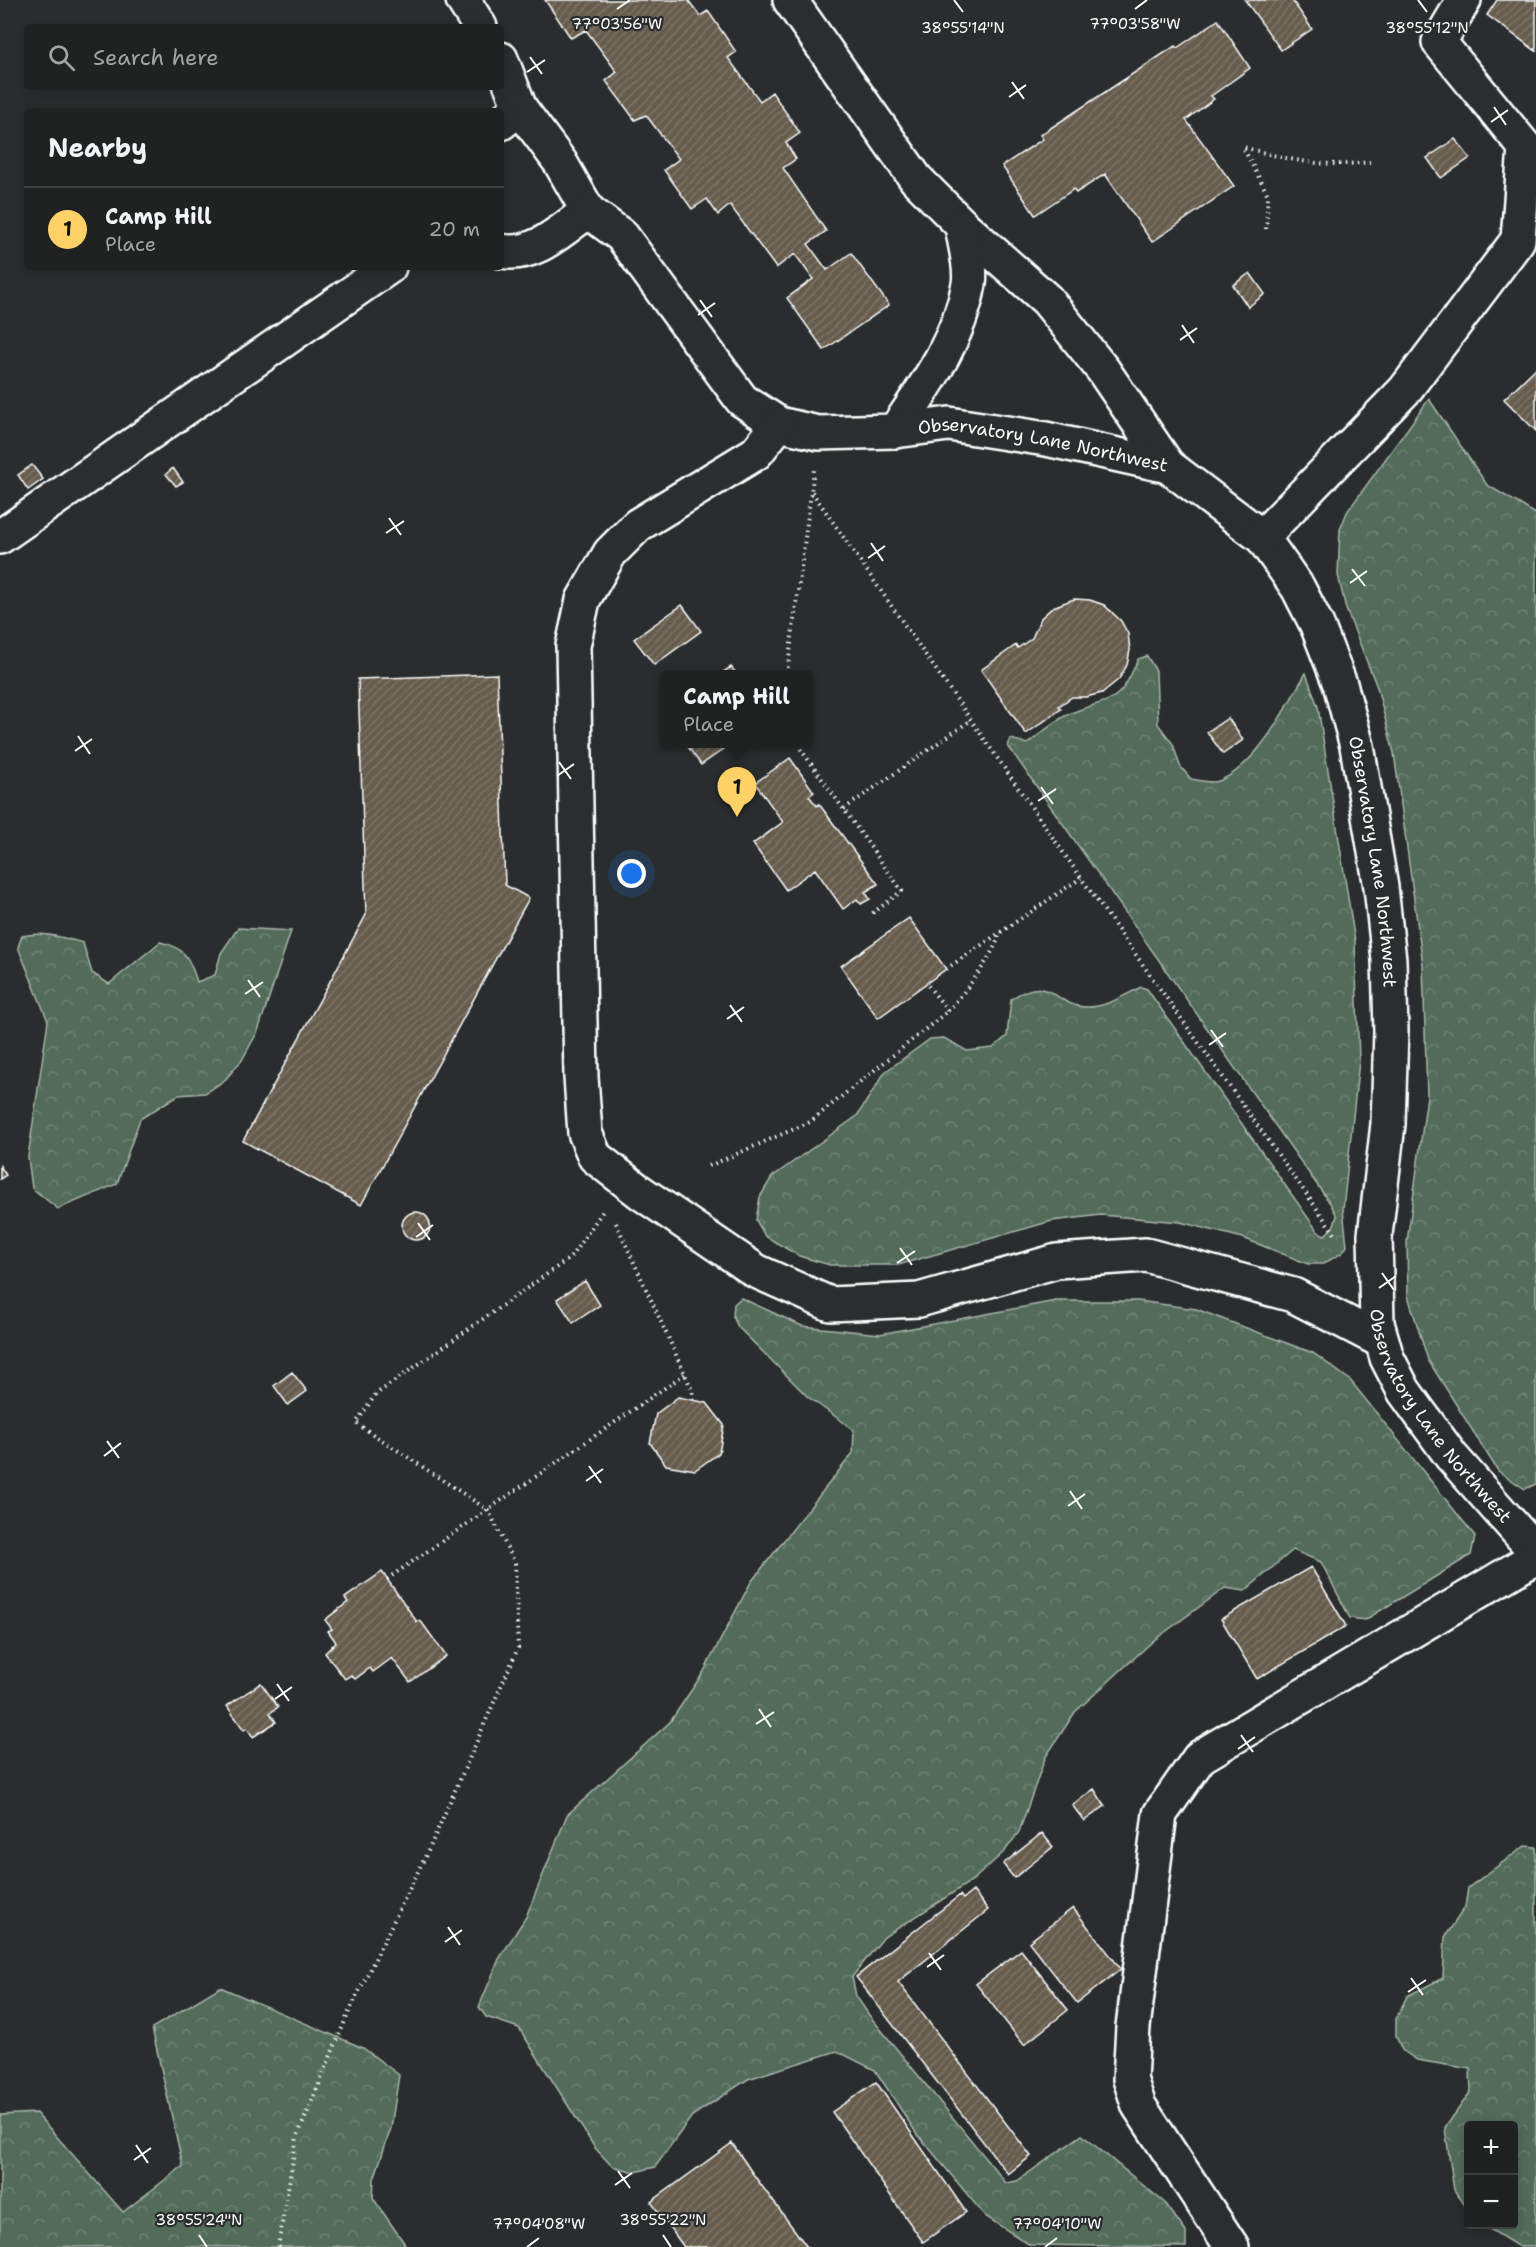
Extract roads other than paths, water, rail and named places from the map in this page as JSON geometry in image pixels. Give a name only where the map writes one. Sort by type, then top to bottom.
[{"type":"street","points":[[463,0],[478,24]]},
{"type":"street","points":[[790,0],[916,179],[962,225],[1047,300],[1103,370],[1168,466]]},
{"type":"street","points":[[1262,537],[1405,390],[1518,240],[1525,147],[1440,42],[1464,0]]},
{"type":"street","points":[[504,76],[511,116],[560,162],[588,211],[541,246],[504,250]]},
{"type":"street","name":"Observatory Lane Northwest","points":[[588,211],[621,236],[742,400],[779,424],[818,433],[895,431],[949,424],[1046,439],[1168,466],[1262,537],[1287,570],[1308,606],[1340,684],[1357,746],[1382,887],[1389,960],[1391,1031],[1388,1115],[1375,1235],[1377,1323],[1382,1341],[1404,1391],[1451,1456],[1536,1552]]},
{"type":"street","points":[[895,431],[938,368],[957,324],[969,282],[962,225]]},
{"type":"street","points":[[0,537],[385,270]]},
{"type":"street","points":[[779,424],[756,453],[638,525],[610,553],[583,600],[573,646],[581,1077],[585,1132],[596,1157],[640,1192],[756,1270],[830,1304],[919,1300],[1057,1261],[1146,1255],[1293,1295],[1382,1341]]},
{"type":"street","points":[[1232,2247],[1139,2106],[1130,2079],[1133,2027],[1160,1814],[1200,1757],[1536,1557]]},
{"type":"place","name":"Camp Hill","points":[[737,817]]}]
